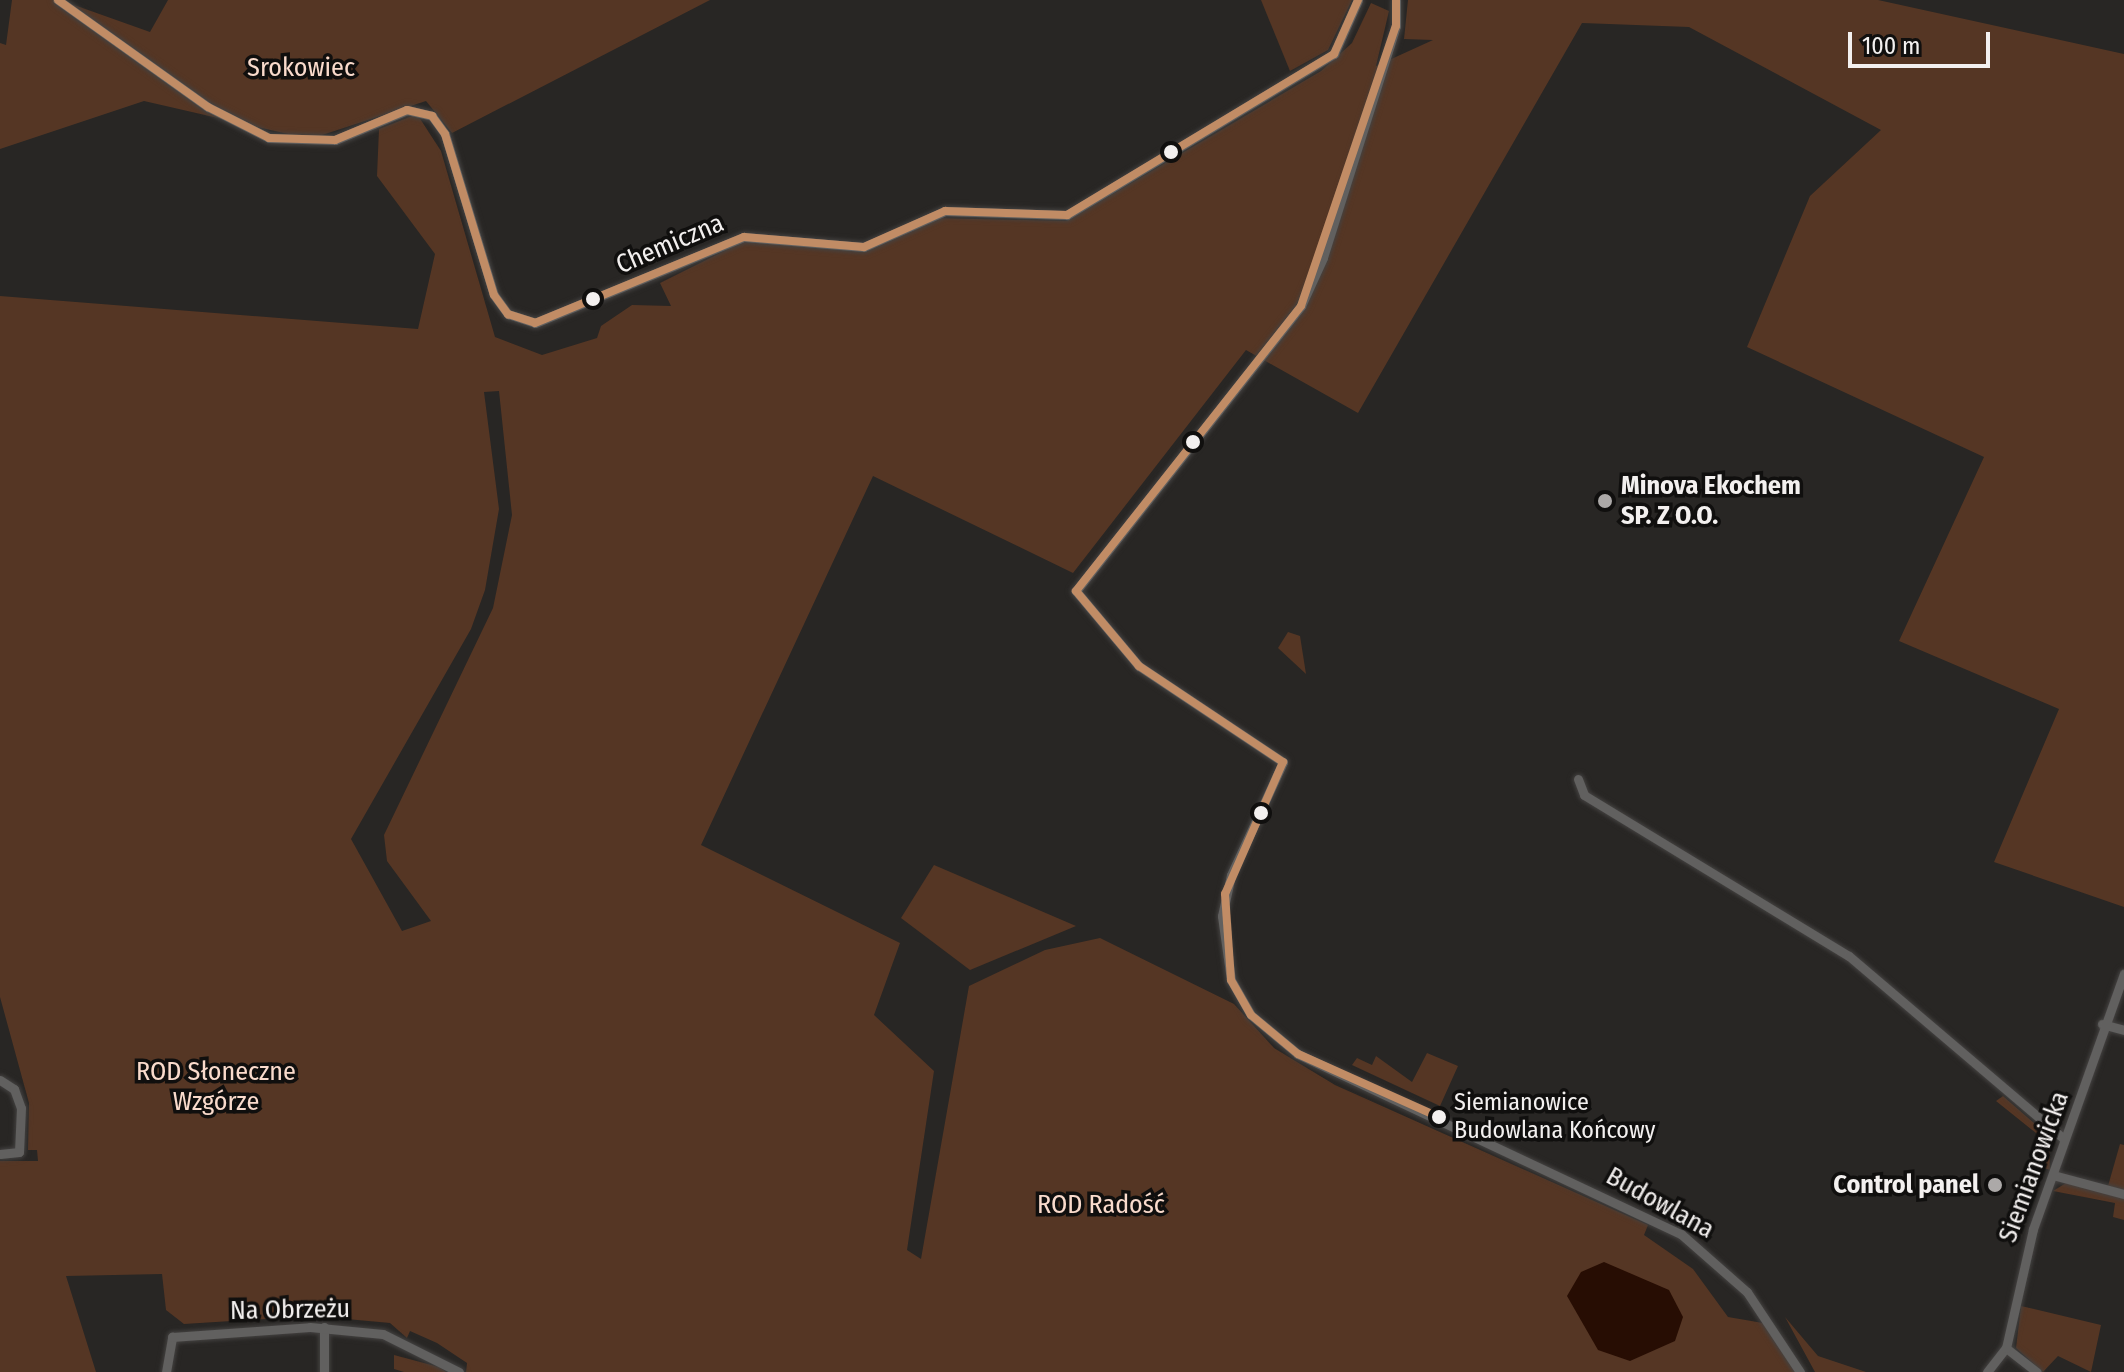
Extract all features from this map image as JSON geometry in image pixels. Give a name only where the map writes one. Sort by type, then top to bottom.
[{"type":"street","name":"Chemiczna","points":[[58,0],[208,107],[269,138],[335,140],[407,110],[432,116],[445,134],[494,295],[514,319],[535,323],[744,237],[864,247],[945,211],[1067,215],[1334,54],[1358,0]]},
{"type":"street","name":"Budowlana","points":[[1396,0],[1399,12],[1323,258],[1301,306],[1076,591],[1139,666],[1283,762],[1231,875],[1222,916],[1231,980],[1251,1015],[1298,1054],[1681,1234],[1719,1264],[1762,1314],[1800,1372]]},
{"type":"street","points":[[1578,779],[1584,795],[1806,924],[1871,974],[2064,1139]]},
{"type":"street","name":"Siemianowicka","points":[[1987,1372],[2006,1348],[2021,1270],[2102,1024],[2124,974]]},
{"type":"street","points":[[2102,1024],[2124,1030]]},
{"type":"street","points":[[0,1080],[14,1089],[21,1108],[19,1152],[0,1154]]},
{"type":"street","points":[[2053,1175],[2124,1194]]},
{"type":"street","points":[[324,1327],[324,1372]]},
{"type":"street","name":"Na Obrzeżu","points":[[166,1372],[166,1346],[172,1337],[324,1327],[396,1338],[459,1372]]},
{"type":"street","points":[[2006,1348],[2037,1372]]},
{"type":"green space","name":"Srokowiec","points":[[12,0],[60,0],[150,32],[168,0],[710,0],[452,133],[426,101],[310,139],[144,101],[0,149],[0,43],[6,45]]},
{"type":"green space","points":[[1261,0],[1352,0],[1328,50],[1290,71]]},
{"type":"green space","points":[[1408,0],[1878,0],[2124,54],[2124,907],[1994,862],[2059,709],[1899,641],[1984,457],[1747,347],[1810,196],[1881,130],[1689,27],[1582,23],[1358,413],[1246,350],[1073,573],[873,476],[701,845],[900,943],[874,1015],[934,1071],[907,1250],[921,1259],[969,986],[1045,950],[1100,938],[1234,1004],[1274,1048],[1335,1085],[1648,1225],[1644,1235],[1693,1269],[1728,1317],[1763,1323],[1795,1372],[466,1372],[467,1363],[437,1343],[410,1331],[407,1338],[390,1323],[314,1316],[184,1324],[166,1310],[162,1274],[66,1276],[96,1372],[0,1372],[0,1161],[38,1161],[37,1150],[28,1150],[29,1103],[0,997],[0,296],[418,329],[435,254],[377,176],[379,129],[417,114],[441,151],[495,337],[542,355],[597,338],[601,326],[632,305],[671,306],[660,283],[742,242],[868,250],[936,218],[1067,221],[1321,71],[1352,43],[1371,3],[1389,11],[1376,66],[1433,40],[1404,39]],"holes":[[[499,391],[512,515],[493,608],[384,835],[387,861],[431,921],[402,931],[351,839],[471,629],[485,590],[499,509],[484,392]]]},
{"type":"green space","points":[[1288,632],[1300,636],[1306,674],[1278,648]]},
{"type":"green space","points":[[934,865],[1076,926],[970,970],[901,918]]},
{"type":"green space","points":[[1427,1053],[1458,1066],[1440,1106],[1352,1065],[1357,1058],[1372,1065],[1376,1056],[1412,1082]]},
{"type":"green space","points":[[2003,1096],[2049,1136],[2050,1170],[2041,1167],[2047,1152],[2041,1137],[1996,1101]]},
{"type":"green space","points":[[2120,1144],[2124,1145],[2124,1190],[2108,1186]]},
{"type":"green space","points":[[2066,1183],[2124,1198],[2124,1220],[2113,1217],[2115,1203],[2053,1191]]},
{"type":"green space","points":[[2021,1306],[2101,1325],[2091,1372],[2058,1356],[2043,1372],[2016,1348]]},
{"type":"green space","points":[[1785,1317],[1818,1356],[1866,1372],[1815,1372]]},
{"type":"green space","points":[[394,1355],[439,1367],[446,1372],[404,1372],[394,1369]]},
{"type":"shaded area","points":[[1604,1262],[1669,1290],[1683,1317],[1675,1341],[1630,1361],[1598,1350],[1567,1296],[1581,1272]]},
{"type":"transit line","points":[[58,0],[208,107],[269,138],[335,140],[407,110],[432,116],[445,134],[494,295],[508,314],[535,323],[744,237],[864,247],[945,211],[1067,215],[1334,54],[1358,0]]},
{"type":"transit line","points":[[1076,591],[1301,306],[1396,26],[1396,0]]},
{"type":"transit line","points":[[1076,591],[1139,666],[1283,762]]},
{"type":"transit line","points":[[1283,762],[1225,894],[1231,980],[1251,1015],[1298,1054],[1439,1117]]},
{"type":"place","name":"Minova Ekochem SP. Z O.O.","points":[[1605,501]]},
{"type":"place","name":"Siemianowice Budowlana Końcowy","points":[[1439,1117]]},
{"type":"place","name":"Control panel","points":[[1995,1185]]},
{"type":"park label","name":"ROD Słoneczne Wzgórze","points":[[216,1087]]},
{"type":"park label","name":"ROD Radość","points":[[1101,1205]]}]
